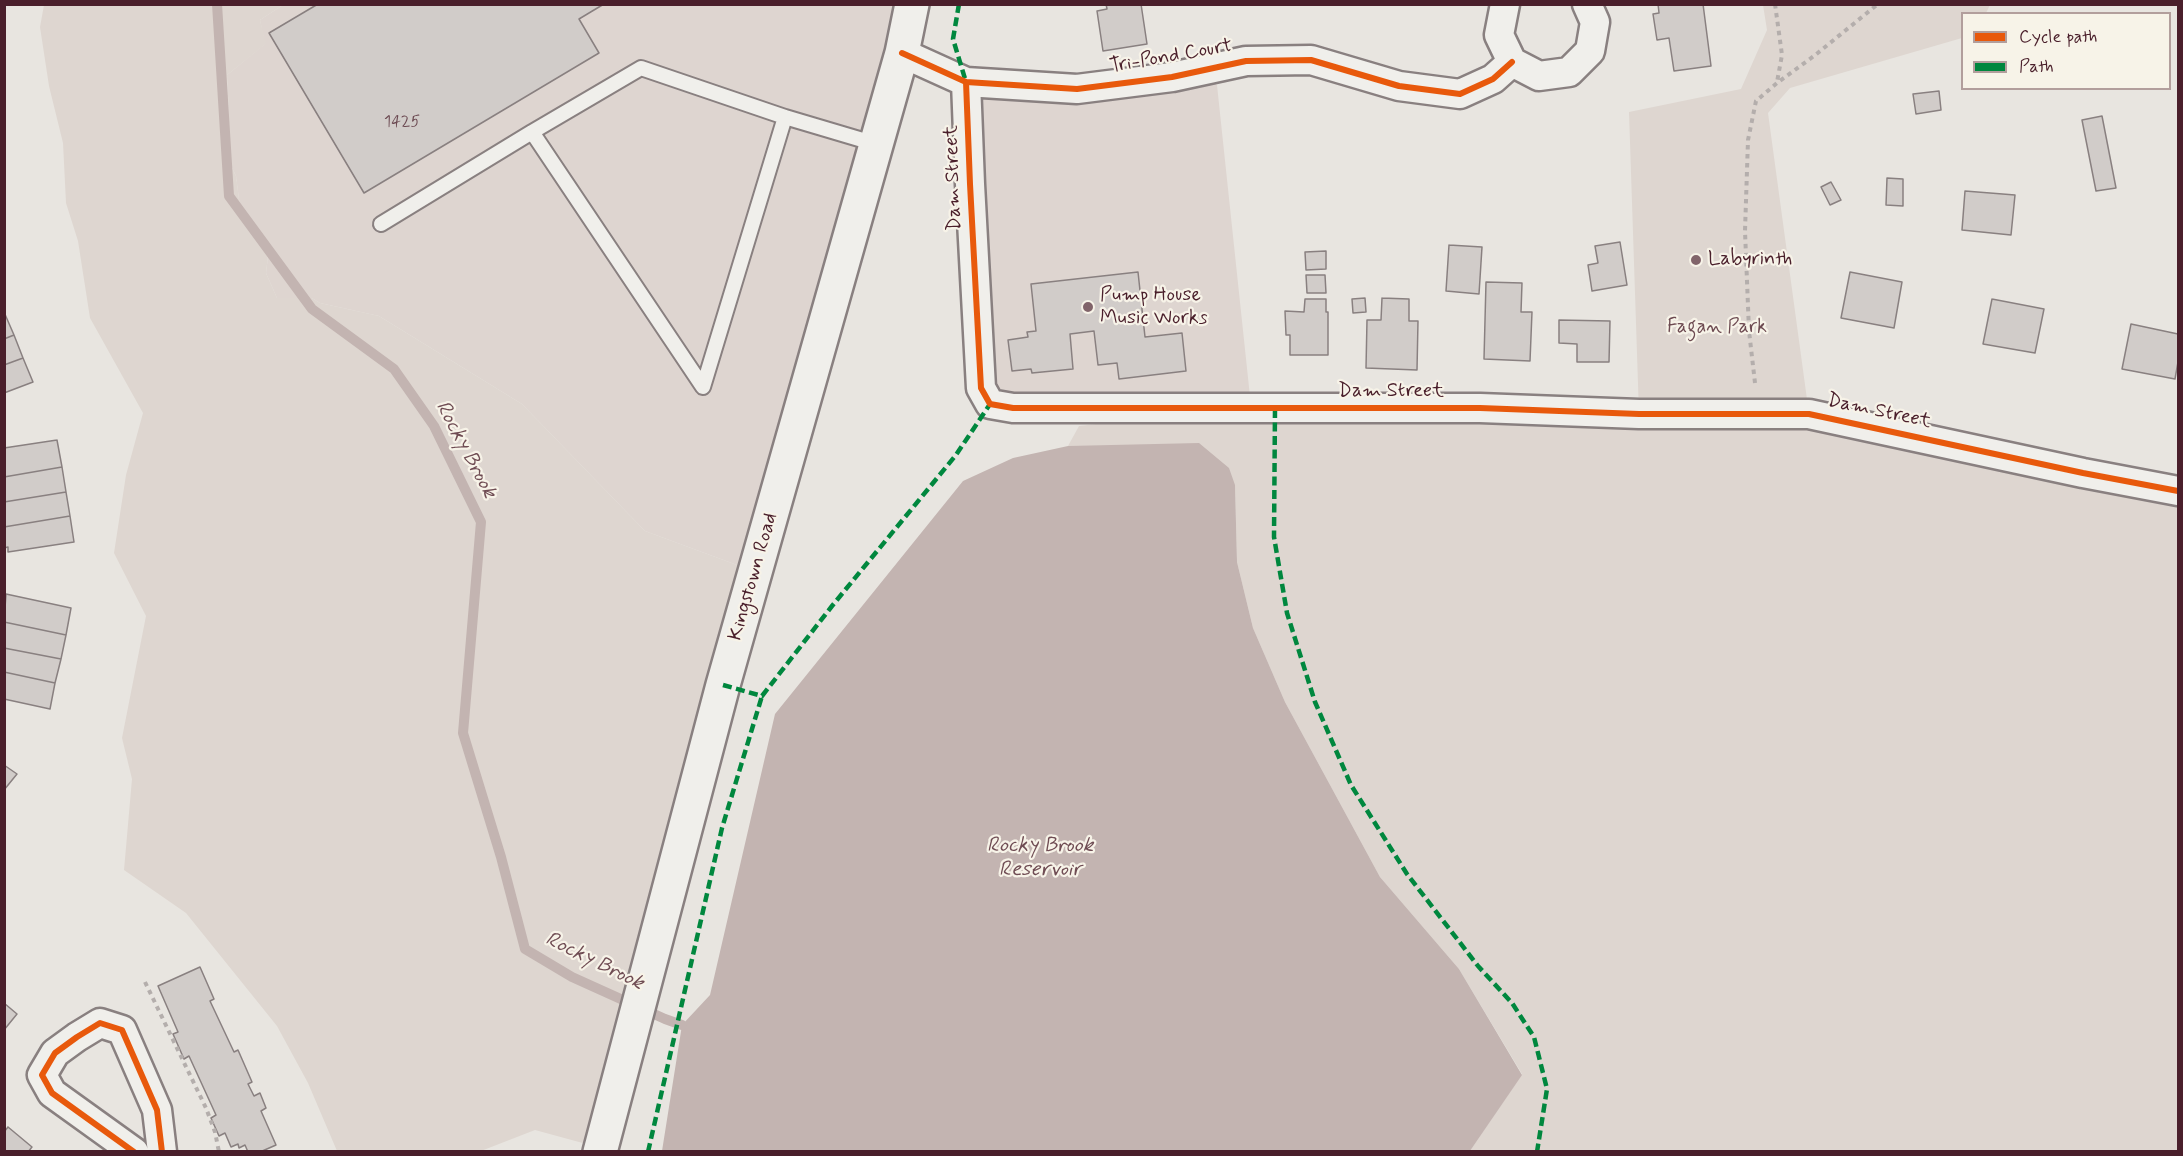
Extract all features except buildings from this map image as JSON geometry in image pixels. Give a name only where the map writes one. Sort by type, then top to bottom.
[{"type":"main road","name":"Kingstown Road","points":[[600,1152],[723,685],[902,53],[912,4]]},
{"type":"street","points":[[1505,4],[1499,35],[1512,62],[1539,76],[1569,72],[1590,51],[1595,22],[1587,4]]},
{"type":"street","points":[[902,53],[966,82]]},
{"type":"street","name":"Tri-Pond Court","points":[[966,82],[1077,89],[1172,77],[1246,61],[1311,60],[1399,86],[1460,94],[1493,79],[1512,62]]},
{"type":"street","name":"Dam Street","points":[[966,82],[981,388],[990,404],[1013,408],[1480,408],[1639,414],[1809,414],[2082,473],[2178,491]]},
{"type":"street","points":[[134,1152],[51,1093],[42,1075],[55,1053],[100,1023],[122,1030],[157,1110],[162,1152]]},
{"type":"lane","points":[[381,224],[641,68],[785,117],[876,144]]},
{"type":"lane","points":[[532,132],[703,387],[785,117]]},
{"type":"path","points":[[1775,4],[1782,55],[1777,82]]},
{"type":"path","points":[[1758,414],[1749,331],[1745,231],[1748,140],[1756,101],[1777,82],[1814,56],[1878,4]]},
{"type":"path","points":[[145,982],[206,1108],[215,1131],[219,1152]]},
{"type":"shaded area","points":[[283,5],[913,5],[756,572],[645,531],[522,404],[379,316],[320,303],[312,298],[277,298],[266,273],[269,248],[241,215],[236,176],[221,145],[229,117],[227,75],[265,44],[260,20]]},
{"type":"shaded area","points":[[1195,71],[1217,85],[1251,406],[993,397],[975,78]]},
{"type":"green space","points":[[44,5],[283,5],[260,20],[266,44],[227,75],[229,117],[221,145],[236,176],[241,215],[269,248],[266,273],[277,298],[312,298],[320,303],[379,316],[522,404],[645,531],[756,572],[601,1148],[535,1130],[481,1151],[337,1151],[308,1083],[277,1026],[186,913],[124,870],[132,779],[122,738],[146,616],[114,553],[126,475],[143,413],[90,318],[78,241],[66,203],[63,143],[49,86],[40,27]]},
{"type":"green space","name":"Fagan Park","points":[[1763,5],[1990,5],[1986,12],[1961,12],[1961,38],[1790,88],[1768,113],[1809,414],[1820,419],[2178,497],[2178,1151],[1470,1151],[1522,1074],[1459,969],[1380,877],[1285,702],[1253,628],[1237,562],[1235,485],[1068,446],[1079,426],[1251,406],[1639,414],[1629,112],[1741,89],[1767,30]]},
{"type":"water","name":"Rocky Brook Reservoir","points":[[1199,443],[1229,468],[1235,485],[1237,562],[1253,628],[1285,702],[1380,877],[1459,969],[1522,1075],[1470,1151],[662,1151],[682,1025],[710,995],[775,714],[963,481],[1013,458],[1068,446]]},
{"type":"waterway","name":"Rocky Brook","points":[[217,4],[229,196],[312,309],[394,369],[434,426],[481,522],[463,733],[501,857],[525,949],[572,977],[682,1025]]},
{"type":"marked path","points":[[959,4],[953,39],[966,82]]},
{"type":"marked path","points":[[723,685],[762,696],[832,606],[956,455],[990,404]]},
{"type":"marked path","points":[[1275,409],[1274,537],[1287,613],[1315,702],[1351,785],[1407,874],[1478,966],[1512,1003],[1534,1037],[1547,1089],[1537,1152]]},
{"type":"marked path","points":[[648,1152],[722,828],[762,696]]},
{"type":"cycle path","points":[[902,53],[966,82],[981,388],[990,404],[1013,408],[1480,408],[1639,414],[1809,414],[2178,491]]},
{"type":"cycle path","points":[[966,82],[1077,89],[1172,77],[1246,61],[1311,60],[1399,86],[1460,94],[1493,79],[1512,62]]},
{"type":"cycle path","points":[[134,1152],[52,1093],[42,1075],[55,1053],[100,1023],[122,1030],[157,1110],[162,1152]]},
{"type":"place","name":"Labyrinth","points":[[1696,260]]},
{"type":"place","name":"Pump House Music Works","points":[[1088,307]]}]
